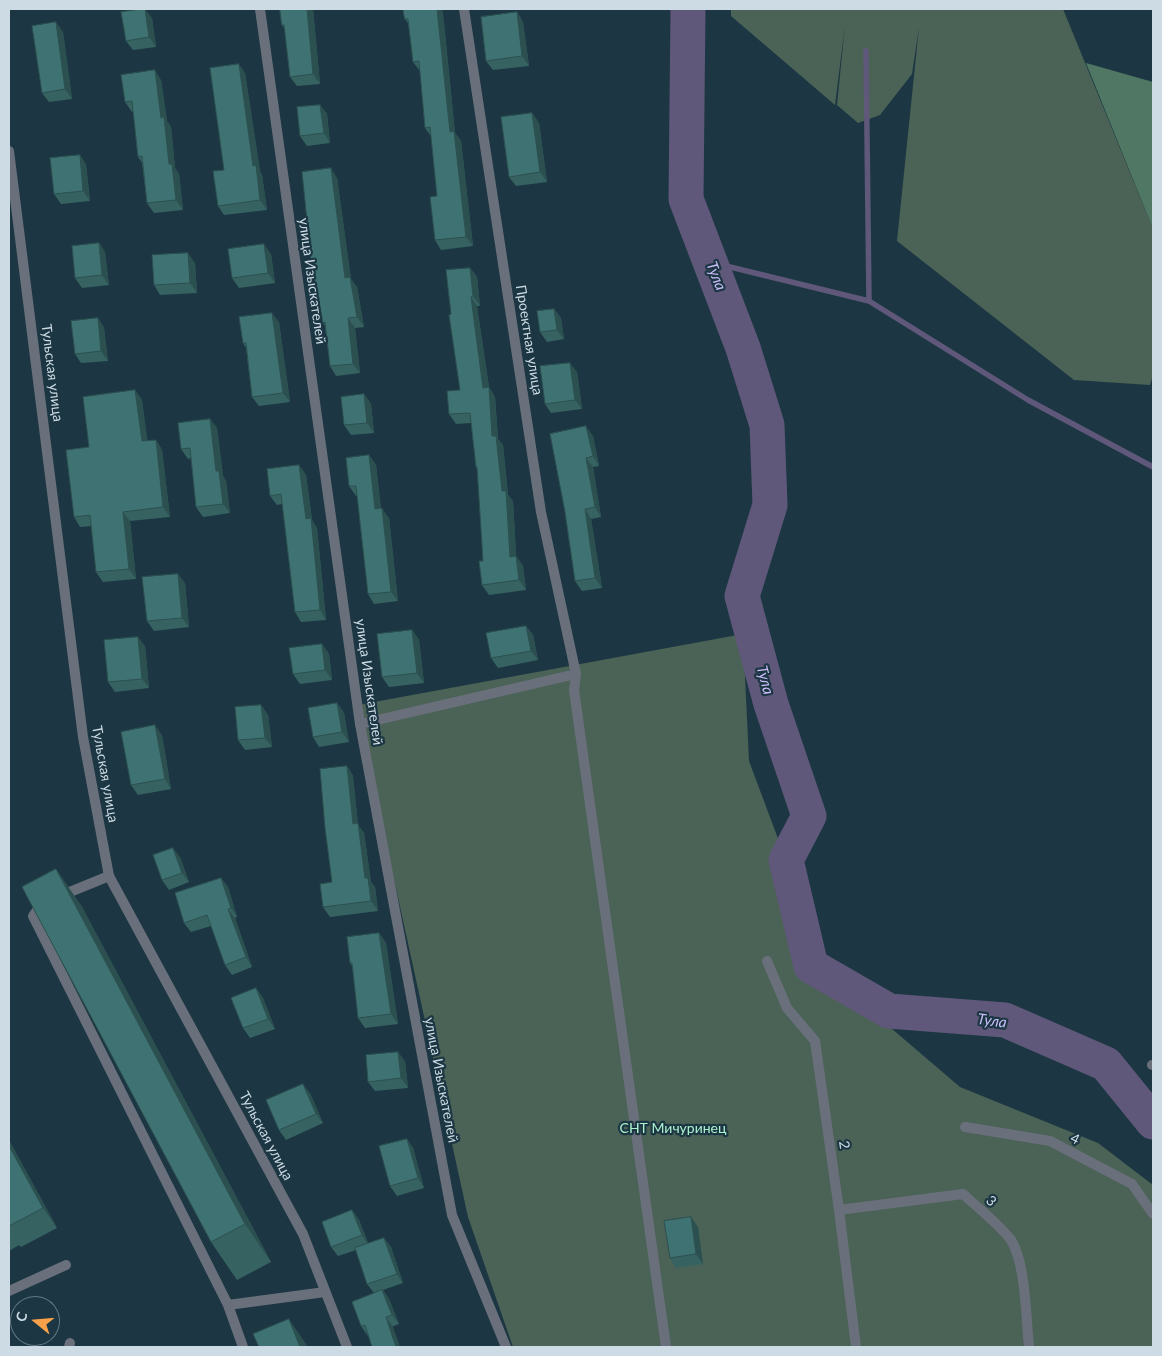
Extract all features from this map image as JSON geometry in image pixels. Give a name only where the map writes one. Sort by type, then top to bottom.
[{"type":"street","name":"улица Изыскателей","points":[[260,9],[360,724],[452,1215],[506,1347]]},
{"type":"street","name":"Проектная улица","points":[[464,9],[542,512],[576,674],[574,690],[666,1347]]},
{"type":"street","name":"Тульская улица","points":[[9,151],[83,737],[109,876],[303,1234],[347,1347]]},
{"type":"street","points":[[360,724],[576,674]]},
{"type":"street","points":[[109,876],[42,904],[32,916],[228,1305],[243,1347]]},
{"type":"street","name":"2","points":[[767,961],[787,1008],[815,1041],[856,1347]]},
{"type":"street","name":"4","points":[[965,1127],[1050,1141],[1132,1184],[1153,1214]]},
{"type":"street","name":"3","points":[[839,1210],[962,1194],[988,1216],[1011,1240],[1021,1266],[1029,1347]]},
{"type":"street","points":[[9,1291],[66,1264]]},
{"type":"street","points":[[228,1305],[325,1292]]},
{"type":"green space","points":[[731,9],[1063,9],[1153,229],[1153,375],[1150,385],[1074,380],[897,241],[919,27],[912,74],[880,115],[858,123],[837,105],[845,25],[835,105],[731,16]]},
{"type":"green space","points":[[1086,63],[1153,82],[1153,229]]},
{"type":"green space","name":"СНТ Мичуринец","points":[[743,634],[749,761],[829,975],[960,1087],[1098,1143],[1153,1185],[1153,1347],[513,1347],[468,1217],[360,724],[358,705]]},
{"type":"building","points":[[145,9],[149,37],[126,41],[121,12]]},
{"type":"building","points":[[280,9],[307,9],[313,74],[290,77],[284,25],[282,25]]},
{"type":"building","points":[[403,9],[437,9],[450,132],[454,131],[466,237],[435,240],[430,197],[437,196],[430,127],[425,128],[419,61],[413,62],[408,19],[405,19]]},
{"type":"building","points":[[517,12],[522,56],[486,61],[481,17]]},
{"type":"building","points":[[56,22],[65,89],[42,93],[32,26]]},
{"type":"building","points":[[239,64],[253,166],[256,165],[260,200],[218,206],[213,171],[224,170],[210,68]]},
{"type":"building","points":[[155,70],[161,118],[164,117],[169,164],[172,164],[176,200],[147,203],[142,156],[138,157],[132,101],[125,102],[121,75]]},
{"type":"building","points":[[320,105],[324,133],[300,136],[297,107]]},
{"type":"building","points":[[532,113],[540,172],[509,177],[501,117]]},
{"type":"building","points":[[80,155],[83,191],[54,194],[50,158]]},
{"type":"building","points":[[331,168],[345,278],[350,277],[357,317],[348,318],[353,364],[330,366],[325,322],[323,323],[311,260],[302,172]]},
{"type":"building","points":[[99,243],[102,275],[75,278],[72,246]]},
{"type":"building","points":[[264,244],[268,273],[232,278],[228,249]]},
{"type":"building","points":[[188,253],[190,283],[154,285],[152,255]]},
{"type":"building","points":[[470,268],[473,296],[471,297],[483,388],[489,387],[492,436],[496,436],[502,491],[506,491],[510,557],[516,556],[519,580],[482,585],[479,561],[483,561],[477,467],[470,413],[449,414],[447,391],[460,390],[449,315],[451,314],[446,270]]},
{"type":"building","points":[[554,309],[557,330],[540,332],[537,311]]},
{"type":"building","points":[[272,313],[283,393],[252,397],[246,343],[243,343],[239,317]]},
{"type":"building","points":[[98,318],[101,351],[75,354],[71,321]]},
{"type":"building","points":[[570,363],[575,400],[545,404],[540,366]]},
{"type":"building","points":[[135,390],[142,441],[156,440],[163,507],[123,512],[129,569],[96,572],[90,515],[74,517],[66,450],[89,447],[83,397]]},
{"type":"building","points":[[364,394],[367,423],[344,425],[341,397]]},
{"type":"building","points":[[210,419],[216,471],[219,471],[223,504],[196,507],[190,448],[181,449],[178,423]]},
{"type":"building","points":[[586,426],[593,456],[586,458],[595,507],[585,509],[595,578],[575,581],[565,512],[550,434]]},
{"type":"building","points":[[369,455],[375,509],[382,508],[391,592],[368,594],[356,486],[349,486],[346,458]]},
{"type":"building","points":[[299,465],[306,519],[311,518],[320,610],[295,612],[281,494],[270,496],[267,469]]},
{"type":"building","points":[[178,574],[182,618],[147,621],[142,577]]},
{"type":"building","points":[[526,626],[531,651],[491,658],[486,633]]},
{"type":"building","points":[[412,630],[417,673],[382,677],[377,634]]},
{"type":"building","points":[[138,637],[142,679],[108,682],[104,640]]},
{"type":"building","points":[[322,644],[325,670],[293,674],[289,648]]},
{"type":"building","points":[[337,703],[342,732],[313,737],[308,708]]},
{"type":"building","points":[[261,705],[265,738],[238,740],[235,707]]},
{"type":"building","points":[[155,725],[165,779],[131,785],[121,732]]},
{"type":"building","points":[[347,766],[353,824],[358,823],[365,878],[368,878],[371,901],[323,907],[320,884],[332,882],[320,769]]},
{"type":"building","points":[[173,848],[182,873],[162,880],[153,855]]},
{"type":"building","points":[[56,869],[245,1224],[211,1242],[22,887]]},
{"type":"building","points":[[221,878],[231,908],[228,909],[246,957],[225,965],[207,915],[184,923],[175,893]]},
{"type":"building","points":[[379,933],[391,1014],[358,1018],[347,937]]},
{"type":"building","points":[[256,988],[268,1019],[243,1028],[231,998]]},
{"type":"building","points":[[398,1052],[401,1078],[368,1082],[366,1055]]},
{"type":"building","points":[[303,1084],[316,1114],[279,1130],[266,1100]]},
{"type":"building","points":[[407,1139],[418,1178],[390,1186],[379,1146]]},
{"type":"building","points":[[9,1146],[43,1208],[9,1226]]},
{"type":"building","points":[[352,1210],[362,1235],[331,1247],[322,1222]]},
{"type":"building","points":[[691,1217],[696,1254],[670,1258],[664,1221]]},
{"type":"building","points":[[384,1238],[397,1274],[367,1284],[355,1248]]},
{"type":"building","points":[[382,1290],[392,1315],[386,1317],[396,1347],[372,1347],[365,1325],[361,1326],[352,1302]]},
{"type":"building","points":[[289,1319],[300,1347],[259,1347],[253,1334]]},
{"type":"waterway","name":"Тула","points":[[688,9],[686,199],[743,348],[767,425],[770,505],[742,596],[771,704],[809,816],[786,860],[811,966],[889,1011],[1005,1020],[1106,1064],[1153,1122]]},
{"type":"waterway","points":[[866,51],[869,301]]},
{"type":"waterway","points":[[686,199],[718,264],[869,301],[1028,400],[1153,467]]}]
